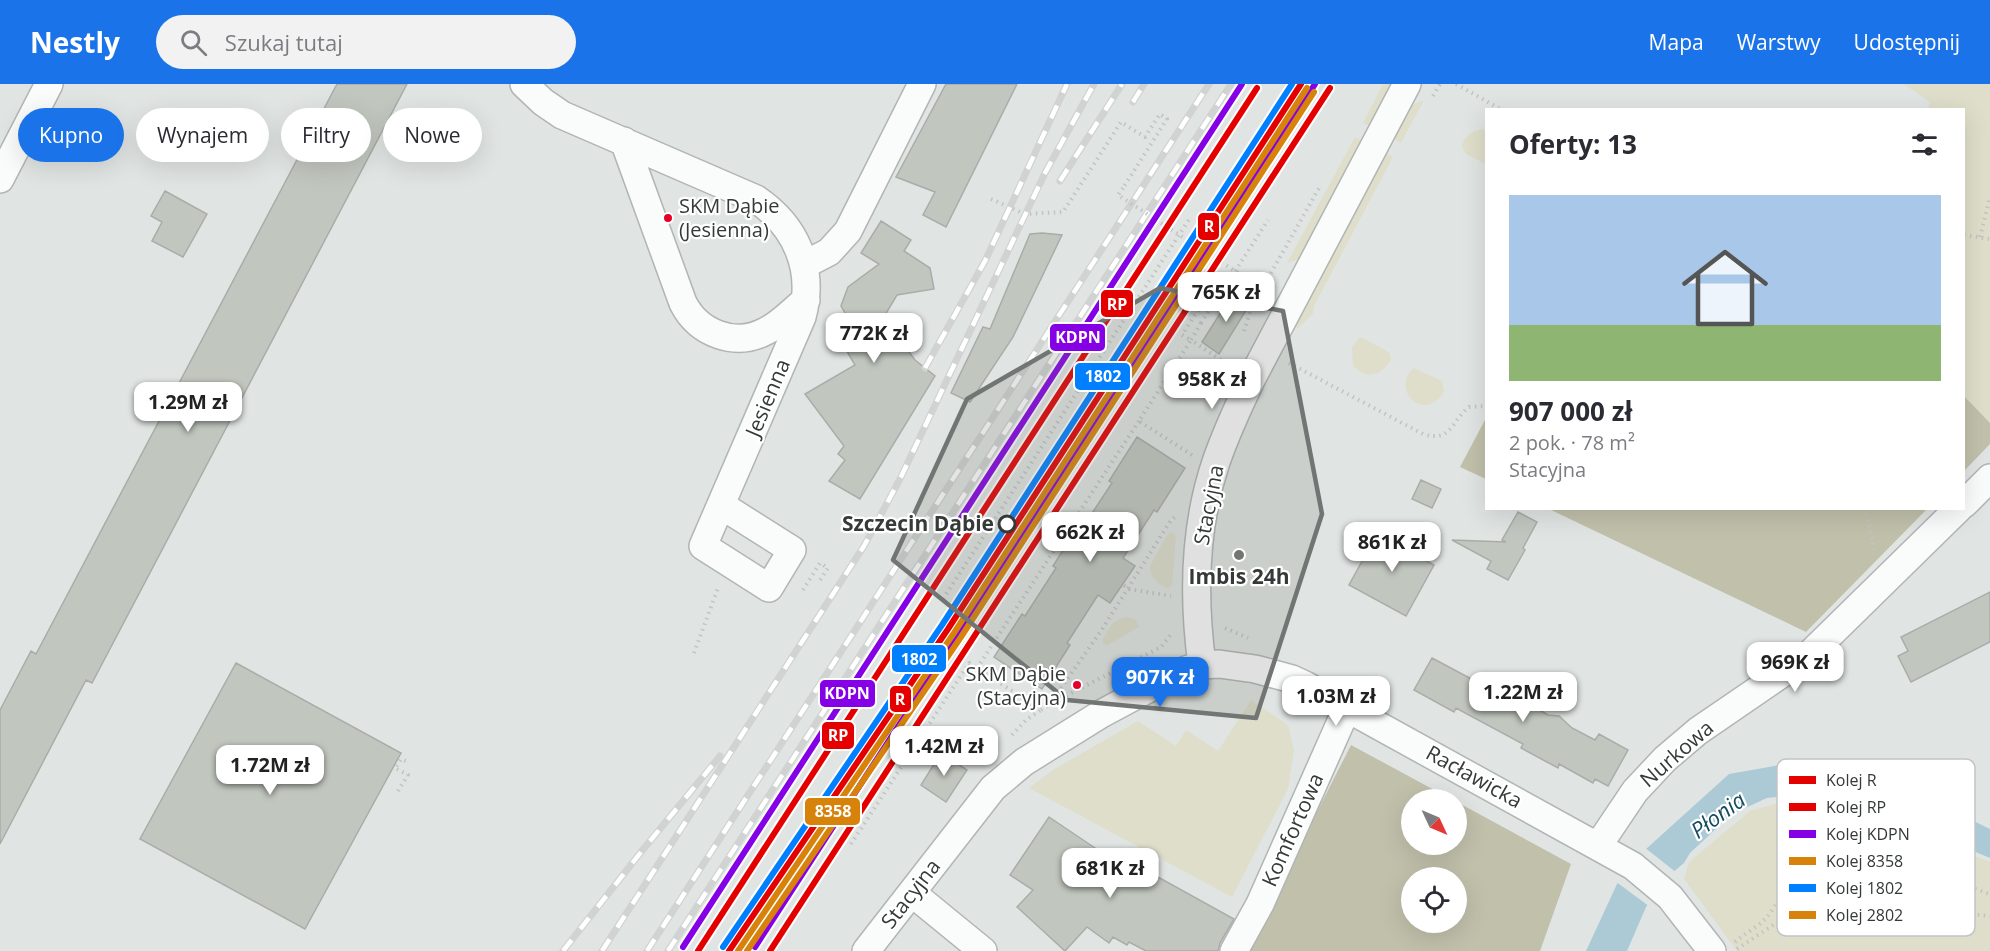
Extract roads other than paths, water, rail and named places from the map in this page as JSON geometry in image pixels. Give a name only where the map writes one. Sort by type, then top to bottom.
[{"type":"street","points":[[0,179],[49,84]]},
{"type":"street","name":"Jesienna","points":[[524,84],[555,111],[745,194],[778,216],[792,234],[804,265],[807,283],[806,300],[798,327],[721,505],[704,546],[769,588],[792,550],[721,505]]},
{"type":"street","points":[[804,265],[829,252],[848,231],[922,84]]},
{"type":"street","name":"Stacyjna","points":[[866,951],[993,788],[1024,762],[1142,692],[1186,670],[1202,665],[1197,629],[1197,596],[1202,522],[1216,461],[1236,410],[1252,378],[1407,84]]},
{"type":"street","points":[[624,141],[681,298],[696,321],[709,331],[725,337],[752,336],[773,327],[806,300]]},
{"type":"street","points":[[1965,503],[1990,478]]},
{"type":"street","name":"Nurkowa","points":[[1598,846],[1635,791],[1665,759],[1698,731],[1809,655],[1957,510]]},
{"type":"street","name":"Racławicka","points":[[1202,665],[1227,665],[1273,673],[1305,685],[1622,859],[1668,895],[1725,950]]},
{"type":"street","name":"Komfortowa","points":[[1234,951],[1260,904],[1347,708]]},
{"type":"street","points":[[912,893],[983,951]]},
{"type":"water","name":"Płonia","points":[[1777,766],[1777,797],[1767,798],[1732,814],[1690,853],[1646,907],[1627,951],[1586,951],[1617,884],[1646,849],[1729,774]]},
{"type":"water","points":[[1975,822],[1990,829],[1990,858],[1975,852]]},
{"type":"railway","points":[[925,368],[985,261],[1067,84]]},
{"type":"railway","points":[[602,951],[864,546],[900,479],[1045,173],[1094,84]]},
{"type":"railway","points":[[1060,181],[1122,84]]},
{"type":"railway","points":[[1133,102],[1144,84]]},
{"type":"railway","points":[[647,951],[1209,84]]},
{"type":"railway","points":[[668,951],[1231,84]]},
{"type":"railway","points":[[563,951],[720,756]]},
{"type":"rail line","name":"KDPN","points":[[683,947],[1242,84]]},
{"type":"rail line","name":"1802","points":[[723,947],[942,625],[1292,84]]},
{"type":"rail line","name":"R","points":[[729,951],[948,629],[1301,84]]},
{"type":"rail line","name":"KDPN","points":[[755,947],[1315,84]]},
{"type":"rail line","name":"RP","points":[[698,951],[1257,88]]},
{"type":"rail line","name":"8358","points":[[738,951],[954,633],[1307,88]]},
{"type":"rail line","name":"RP","points":[[770,951],[1330,88]]},
{"type":"rail line","name":"2802","points":[[747,951],[961,637],[1314,92]]},
{"type":"place","name":"SKM Dąbie (Jesienna)","points":[[668,218]]},
{"type":"place","name":"Szczecin Dąbie","points":[[1007,524]]},
{"type":"place","name":"Imbis 24h","points":[[1239,555]]},
{"type":"place","name":"SKM Dąbie (Stacyjna)","points":[[1077,685]]}]
